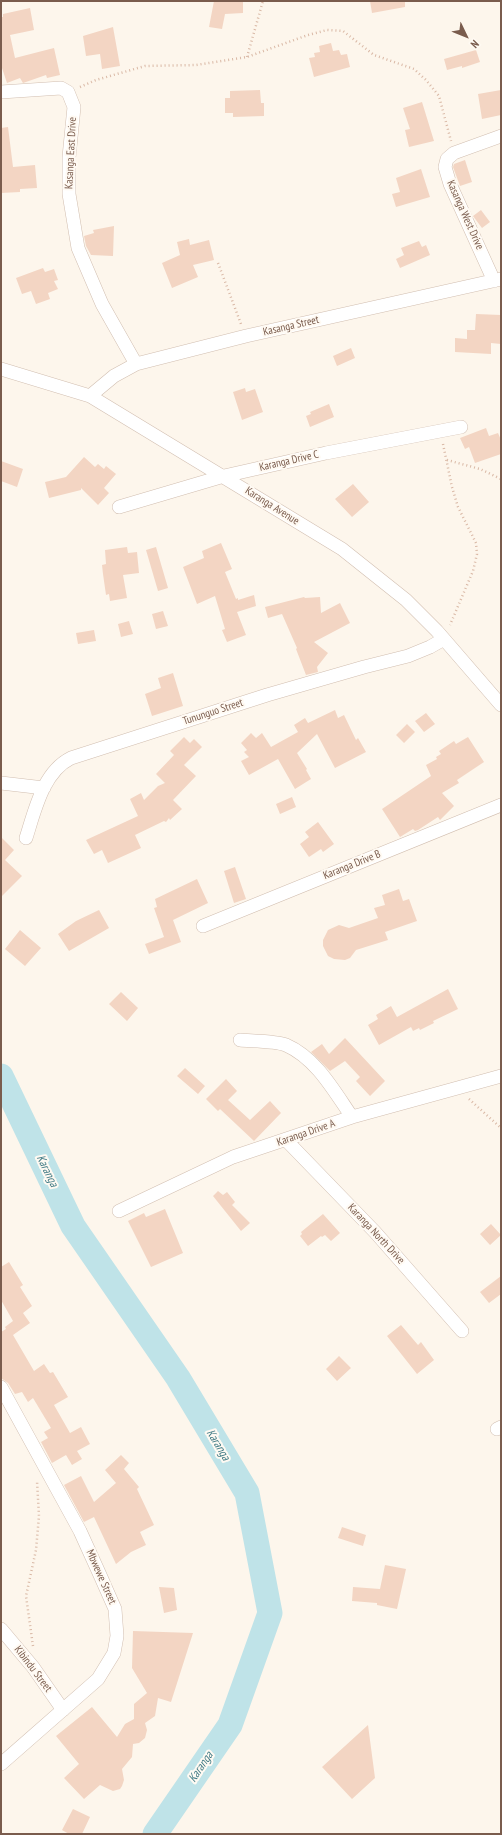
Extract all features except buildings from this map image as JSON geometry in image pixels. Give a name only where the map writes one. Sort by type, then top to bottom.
[{"type":"street","points":[[1,90],[61,88],[68,92]]},
{"type":"street","name":"Kasanga East Drive","points":[[68,92],[74,107],[69,194],[78,248],[102,304],[136,364]]},
{"type":"street","points":[[454,153],[468,146],[501,136]]},
{"type":"street","name":"Kasanga West Drive","points":[[454,153],[447,159],[444,167],[450,184],[498,280]]},
{"type":"street","name":"Kasanga Street","points":[[90,396],[114,376],[136,364],[246,336],[498,280]]},
{"type":"street","name":"Karanga Avenue","points":[[1,369],[90,396],[342,549],[406,600],[444,639],[501,705]]},
{"type":"street","name":"Karanga Drive C","points":[[120,507],[224,476],[326,453],[461,427]]},
{"type":"street","name":"Tununguo Street","points":[[26,838],[44,788],[56,769],[61,764],[72,758],[267,695],[364,666],[408,656],[430,647],[444,639]]},
{"type":"street","points":[[1,782],[44,788]]},
{"type":"street","name":"Karanga Drive B","points":[[203,926],[501,805]]},
{"type":"street","points":[[240,1040],[285,1044],[306,1057],[330,1084],[352,1117]]},
{"type":"street","name":"Karanga Drive A","points":[[120,1211],[232,1157],[352,1117],[501,1076]]},
{"type":"street","name":"Karanga North Drive","points":[[286,1140],[375,1232],[462,1331]]},
{"type":"street","name":"Mbwewe Street","points":[[1,1387],[80,1531],[115,1609],[117,1636],[114,1653],[98,1679],[1,1764]]},
{"type":"street","name":"Kibindu Street","points":[[1,1629],[34,1667],[63,1710]]},
{"type":"path","points":[[247,57],[263,1]]},
{"type":"path","points":[[68,92],[96,80],[145,66],[196,65],[247,57],[308,35],[328,30],[343,31],[374,55],[414,69],[426,80],[439,96],[454,153]]},
{"type":"path","points":[[218,262],[232,303],[246,336]]},
{"type":"path","points":[[439,432],[458,507],[476,543],[477,554],[473,571],[444,639]]},
{"type":"path","points":[[446,460],[480,469],[501,479]]},
{"type":"path","points":[[457,1088],[501,1128]]},
{"type":"path","points":[[34,1667],[33,1636],[27,1610],[26,1596],[36,1550],[39,1516],[37,1480]]},
{"type":"waterway","name":"Karanga","points":[[1,1076],[73,1226],[178,1378],[247,1493],[270,1613],[230,1725],[155,1834]]}]
